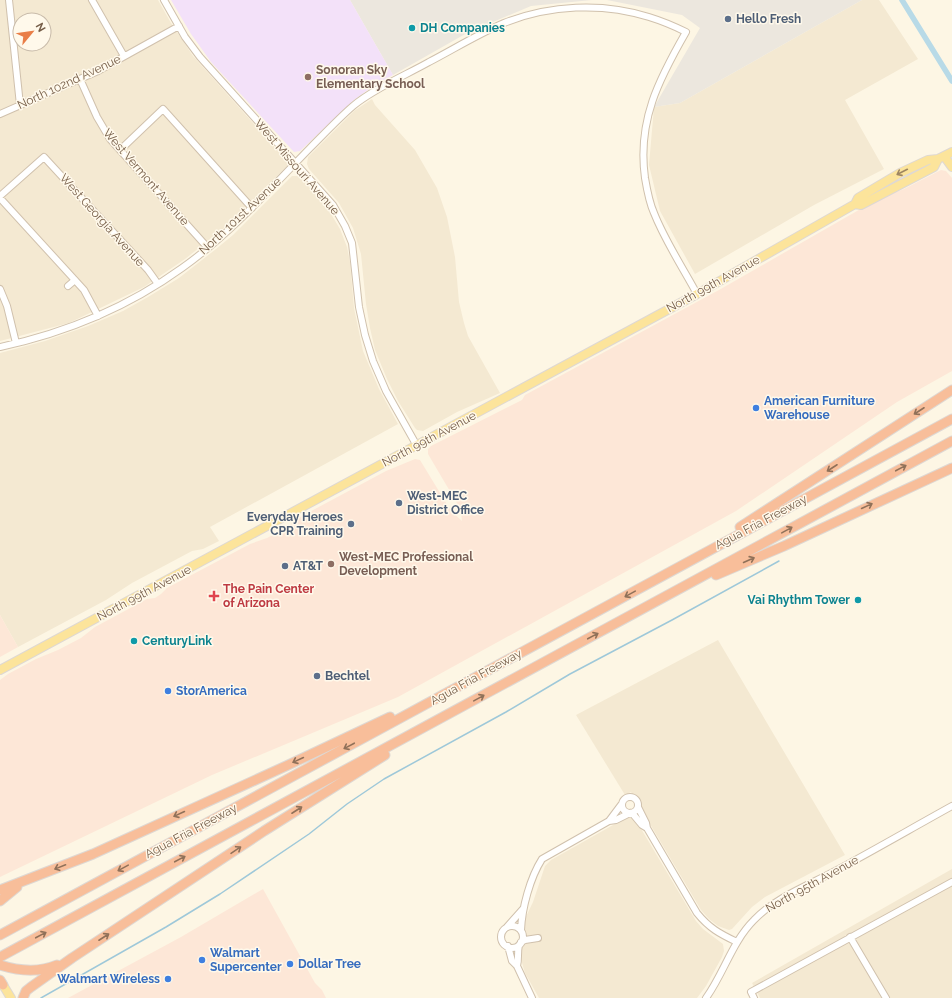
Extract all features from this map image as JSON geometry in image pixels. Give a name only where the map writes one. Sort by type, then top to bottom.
[{"type":"highway","points":[[664,574],[715,540],[754,518],[952,390]]},
{"type":"highway","name":"Agua Fria Freeway","points":[[0,935],[952,418]]},
{"type":"highway","name":"Agua Fria Freeway","points":[[3,955],[445,717],[952,441]]},
{"type":"highway","points":[[674,592],[784,546],[952,468]]},
{"type":"highway","points":[[0,901],[11,891],[25,882],[93,854],[392,716],[435,699]]},
{"type":"highway","points":[[23,998],[26,990],[72,958],[264,831],[339,783],[408,742],[445,717]]},
{"type":"highway","points":[[0,890],[14,884],[25,882]]},
{"type":"highway","points":[[0,964],[23,970],[38,970],[55,966],[72,958]]},
{"type":"main road","name":"North 99th Avenue","points":[[0,670],[697,294],[855,204],[861,205],[934,167],[941,158],[952,152]]},
{"type":"main road","points":[[941,158],[952,167]]},
{"type":"main road","points":[[1,981],[12,998]]},
{"type":"street","points":[[9,0],[12,25]]},
{"type":"street","points":[[92,0],[124,56]]},
{"type":"street","name":"West Missouri Avenue","points":[[164,0],[178,26],[208,67],[333,205],[341,218],[349,234],[353,251],[362,321],[373,361],[386,391],[417,446]]},
{"type":"street","name":"North 101st Avenue","points":[[0,347],[56,332],[98,316],[158,284],[182,268],[208,248],[252,208],[358,101],[477,36],[504,23],[523,17],[580,7],[633,12],[648,16],[686,32],[665,68],[650,105],[645,129],[643,163],[654,212],[697,294]]},
{"type":"street","name":"North 102nd Avenue","points":[[0,114],[98,71],[178,26]]},
{"type":"street","points":[[15,52],[20,105]]},
{"type":"street","name":"West Vermont Avenue","points":[[80,79],[103,128],[120,150],[208,248]]},
{"type":"street","points":[[120,150],[163,109],[252,208]]},
{"type":"street","name":"West Georgia Avenue","points":[[0,197],[44,156],[148,270],[158,284]]},
{"type":"street","points":[[0,197],[75,280],[87,295],[98,316]]},
{"type":"street","points":[[68,286],[75,280]]},
{"type":"street","points":[[0,289],[7,306],[16,343]]},
{"type":"street","points":[[517,966],[519,960],[518,950],[522,932],[523,909],[536,868],[542,860],[609,820],[621,805],[624,798],[631,796],[637,800],[638,807],[647,828],[703,921],[713,930],[737,942]]},
{"type":"street","points":[[621,805],[623,810],[631,813],[642,825],[647,828]]},
{"type":"street","name":"North 95th Avenue","points":[[706,998],[737,942],[753,920],[764,910],[779,900],[952,806]]},
{"type":"street","points":[[609,820],[616,820],[631,813],[638,807]]},
{"type":"street","points":[[754,998],[751,992],[952,882]]},
{"type":"street","points":[[507,927],[514,926],[526,936],[538,938],[525,940],[512,947],[503,942],[503,932],[507,927],[523,909]]},
{"type":"street","points":[[850,937],[886,998]]},
{"type":"street","points":[[508,946],[512,961],[517,966],[532,998]]},
{"type":"shaded area","points":[[0,0],[158,0],[193,56],[287,161],[287,166],[228,225],[185,259],[144,287],[69,323],[0,341]]},
{"type":"shaded area","name":"Sonoran Sky Elementary School","points":[[171,0],[350,0],[393,75],[354,100],[300,151],[294,152],[211,62],[191,34]]},
{"type":"shaded area","points":[[350,0],[592,0],[531,6],[467,33],[393,75]]},
{"type":"shaded area","points":[[607,0],[862,0],[680,103],[654,107],[700,28],[682,15]]},
{"type":"shaded area","points":[[862,0],[879,0],[918,59],[845,100],[884,169],[814,205],[695,274],[660,211],[649,165],[654,107],[680,103]]},
{"type":"shaded area","points":[[372,99],[375,105],[415,150],[437,188],[447,217],[455,257],[459,302],[464,323],[468,336],[500,393],[457,412],[423,431],[415,428],[398,401],[375,350],[366,304],[361,254],[353,228],[339,203],[309,169],[307,164],[308,157],[354,111]]},
{"type":"shaded area","points":[[941,170],[946,171],[952,178],[952,371],[897,402],[736,511],[398,697],[212,775],[0,877],[0,680],[36,659],[81,638],[95,627],[147,599],[155,598],[167,588],[250,544],[267,538],[284,529],[302,516],[386,471],[415,459],[420,460],[451,511],[462,521],[461,510],[428,454],[428,449],[431,446],[522,400],[525,395],[719,290],[878,199],[904,189]]},
{"type":"shaded area","points":[[292,176],[297,176],[302,179],[328,209],[340,229],[347,247],[350,262],[354,308],[363,351],[379,389],[398,424],[210,527],[219,541],[203,549],[192,551],[132,583],[106,600],[18,647],[0,615],[0,353],[45,341],[88,326],[123,311],[148,297],[179,278],[233,235]]},
{"type":"shaded area","points":[[0,615],[18,647],[0,657]]},
{"type":"shaded area","points":[[718,640],[845,855],[765,897],[752,907],[732,929],[729,930],[718,926],[701,910],[631,792],[625,795],[576,715]]},
{"type":"shaded area","points":[[629,816],[633,817],[640,827],[696,921],[703,929],[723,944],[724,951],[722,957],[706,986],[697,998],[539,998],[525,973],[520,956],[520,947],[526,938],[523,923],[533,902],[545,866],[551,860]]},
{"type":"shaded area","points":[[952,869],[952,998],[760,998],[752,983]]},
{"type":"shaded area","points":[[263,889],[315,983],[322,990],[326,998],[68,998],[181,937]]},
{"type":"waterway","points":[[902,0],[952,81]]},
{"type":"waterway","points":[[41,998],[166,927],[220,894],[309,834],[347,804],[384,779],[506,712],[570,674],[779,561]]},
{"type":"place","name":"Hello Fresh","points":[[728,19]]},
{"type":"place","name":"DH Companies","points":[[412,28]]},
{"type":"place","name":"Sonoran Sky Elementary School","points":[[308,77]]},
{"type":"place","name":"American Furniture Warehouse","points":[[756,408]]},
{"type":"place","name":"West-MEC District Office","points":[[399,503]]},
{"type":"place","name":"Everyday Heroes CPR Training","points":[[351,524]]},
{"type":"place","name":"West-MEC Professional Development","points":[[331,564]]},
{"type":"place","name":"AT&T","points":[[285,566]]},
{"type":"place","name":"The Pain Center of Arizona","points":[[214,596]]},
{"type":"place","name":"Vai Rhythm Tower","points":[[858,600]]},
{"type":"place","name":"CenturyLink","points":[[134,641]]},
{"type":"place","name":"Bechtel","points":[[317,676]]},
{"type":"place","name":"StorAmerica","points":[[168,691]]},
{"type":"place","name":"Walmart Supercenter","points":[[202,960]]},
{"type":"place","name":"Dollar Tree","points":[[290,964]]},
{"type":"place","name":"Walmart Wireless","points":[[168,979]]}]
